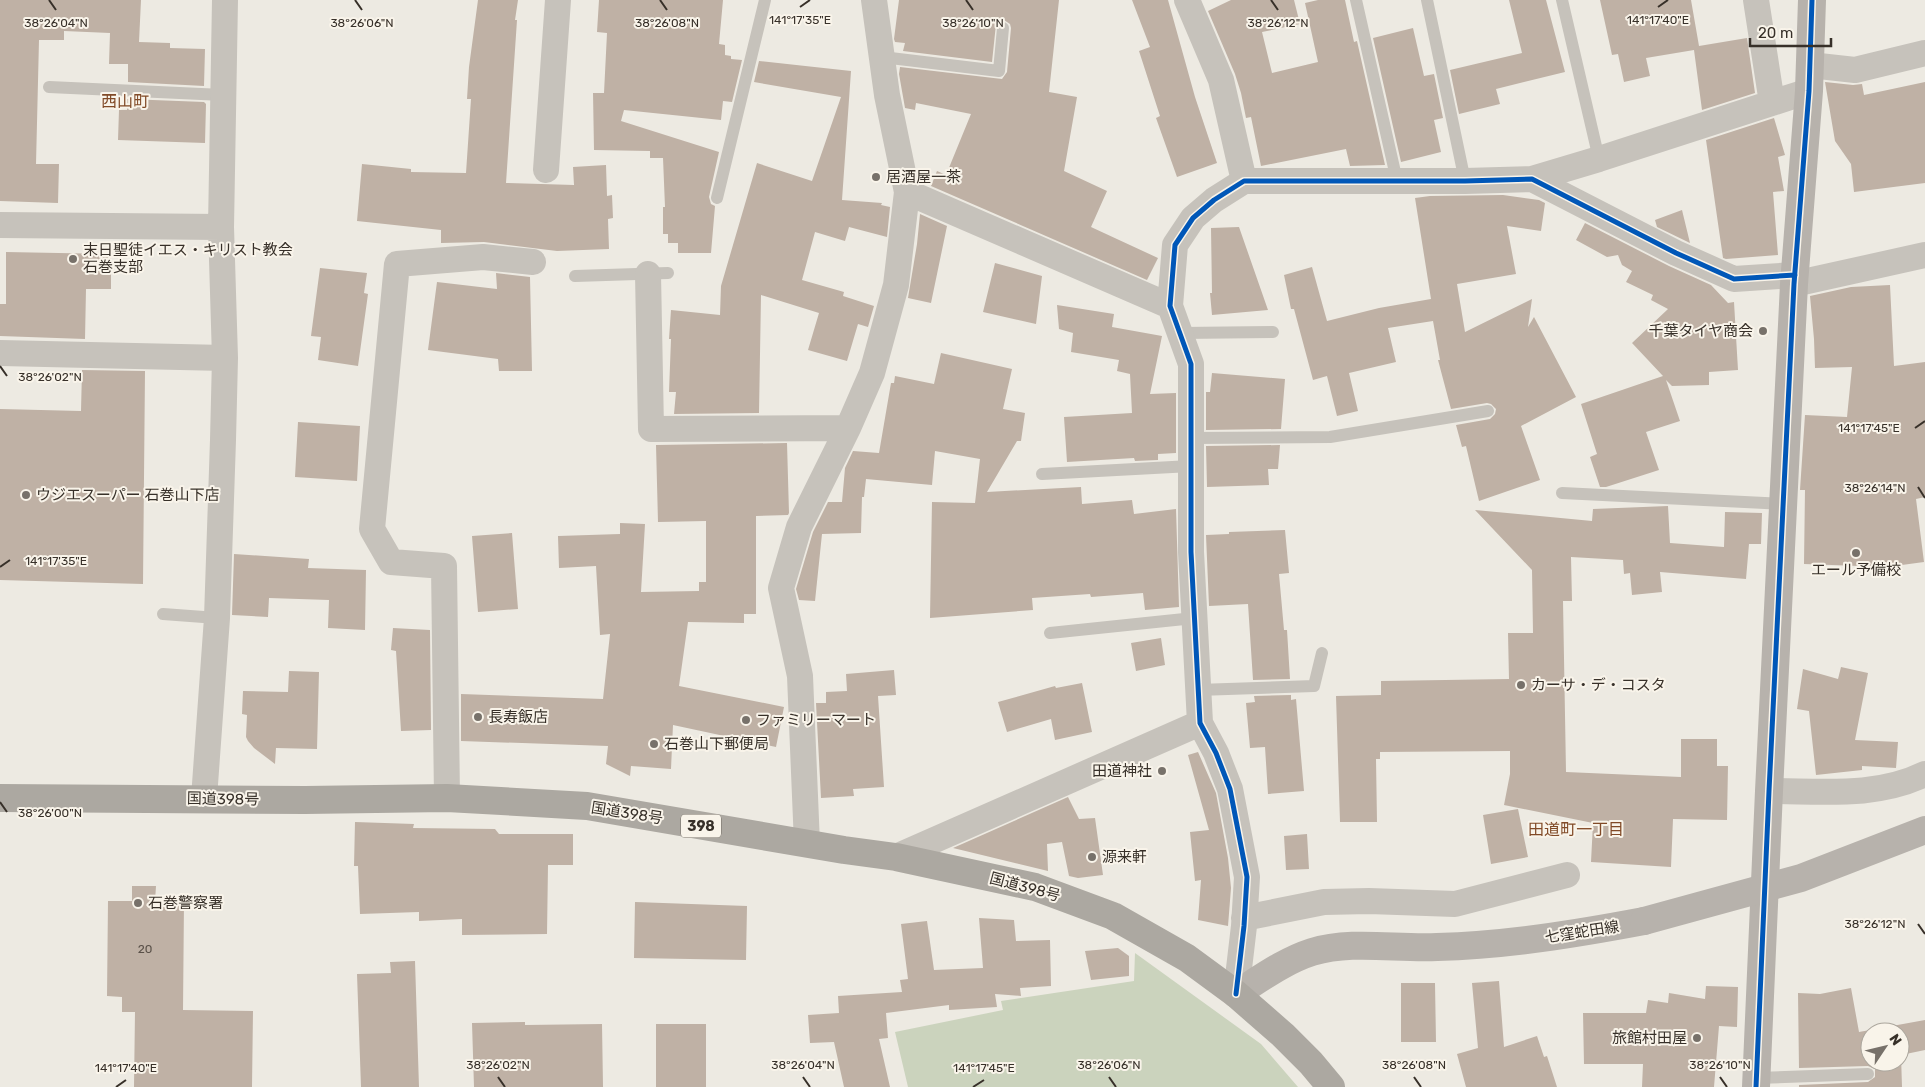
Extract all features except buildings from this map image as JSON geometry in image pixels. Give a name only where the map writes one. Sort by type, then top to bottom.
[{"type":"highway","name":"国道398号","points":[[0,798],[447,798],[587,806],[806,844],[896,857],[1035,887],[1113,916],[1187,958],[1236,994],[1284,1035],[1331,1087]]},
{"type":"street","points":[[204,798],[217,618],[225,358],[221,227],[225,0]]},
{"type":"street","points":[[546,170],[558,0]]},
{"type":"street","points":[[806,844],[800,676],[781,588],[799,527],[848,428],[872,374],[896,285],[907,192],[887,94],[874,0]]},
{"type":"street","points":[[1187,0],[1221,80],[1244,181]]},
{"type":"street","points":[[1756,0],[1772,103]]},
{"type":"street","points":[[1756,1082],[1768,791],[1812,0]]},
{"type":"street","points":[[1236,994],[1247,877],[1230,789],[1216,753],[1200,723],[1191,552],[1191,364],[1170,306],[1175,245],[1193,218],[1214,200],[1244,181],[1466,182],[1532,179],[1772,103],[1809,78],[1855,70],[1925,53]]},
{"type":"street","points":[[1532,179],[1676,252],[1734,279],[1795,279],[1925,256]]},
{"type":"street","points":[[907,192],[1170,306]]},
{"type":"street","points":[[0,225],[221,227]]},
{"type":"street","points":[[447,798],[444,566],[391,562],[372,529],[397,264],[483,257],[533,262]]},
{"type":"street","points":[[658,274],[651,429],[848,428]]},
{"type":"street","points":[[0,353],[225,358]]},
{"type":"street","points":[[896,857],[1200,723]]},
{"type":"street","points":[[1768,791],[1870,791],[1907,783],[1925,774]]},
{"type":"street","name":"七窪蛇田線","points":[[1236,994],[1286,963],[1310,953],[1338,946],[1436,947],[1550,938],[1644,922],[1801,878],[1925,830]]},
{"type":"street","points":[[1244,918],[1324,902],[1369,901],[1456,904],[1567,875]]},
{"type":"lane","points":[[717,198],[765,0]]},
{"type":"lane","points":[[1356,0],[1397,181]]},
{"type":"lane","points":[[1427,0],[1466,182]]},
{"type":"lane","points":[[1562,0],[1599,159]]},
{"type":"lane","points":[[882,57],[999,71],[1003,28]]},
{"type":"lane","points":[[50,87],[223,95]]},
{"type":"lane","points":[[575,276],[658,274]]},
{"type":"lane","points":[[1181,333],[1273,332]]},
{"type":"lane","points":[[1192,438],[1330,437],[1488,411]]},
{"type":"lane","points":[[1042,474],[1192,466]]},
{"type":"lane","points":[[1562,493],[1783,504]]},
{"type":"lane","points":[[163,614],[217,618]]},
{"type":"lane","points":[[1050,633],[1194,618]]},
{"type":"lane","points":[[1198,690],[1314,686],[1322,653]]},
{"type":"lane","points":[[1756,1082],[1868,1074]]},
{"type":"green space","points":[[1135,953],[1261,1044],[1298,1087],[908,1087],[895,1032],[1003,1010],[1001,1001],[1134,981]]},
{"type":"cycle path","points":[[1756,1087],[1794,284],[1809,91],[1812,0]]},
{"type":"cycle path","points":[[1236,994],[1244,926],[1247,877],[1230,789],[1216,753],[1200,723],[1191,552],[1191,364],[1170,306],[1175,245],[1193,218],[1214,200],[1244,181],[1465,181],[1532,179],[1676,253],[1734,279],[1795,275]]},
{"type":"place","name":"居酒屋一茶","points":[[876,177]]},
{"type":"place","name":"末日聖徒イエス・キリスト教会 石巻支部","points":[[73,259]]},
{"type":"place","name":"千葉タイヤ商会","points":[[1763,331]]},
{"type":"place","name":"ウジエスーパー 石巻山下店","points":[[26,495]]},
{"type":"place","name":"エール予備校","points":[[1856,553]]},
{"type":"place","name":"カーサ・デ・コスタ","points":[[1521,685]]},
{"type":"place","name":"長寿飯店","points":[[478,717]]},
{"type":"place","name":"ファミリーマート","points":[[746,720]]},
{"type":"place","name":"石巻山下郵便局","points":[[654,744]]},
{"type":"place","name":"田道神社","points":[[1162,771]]},
{"type":"place","name":"源来軒","points":[[1092,857]]},
{"type":"place","name":"石巻警察署","points":[[138,903]]},
{"type":"place","name":"旅館村田屋","points":[[1697,1038]]},
{"type":"district","name":"西山町","points":[[125,101]]},
{"type":"district","name":"田道町一丁目","points":[[1576,829]]}]
